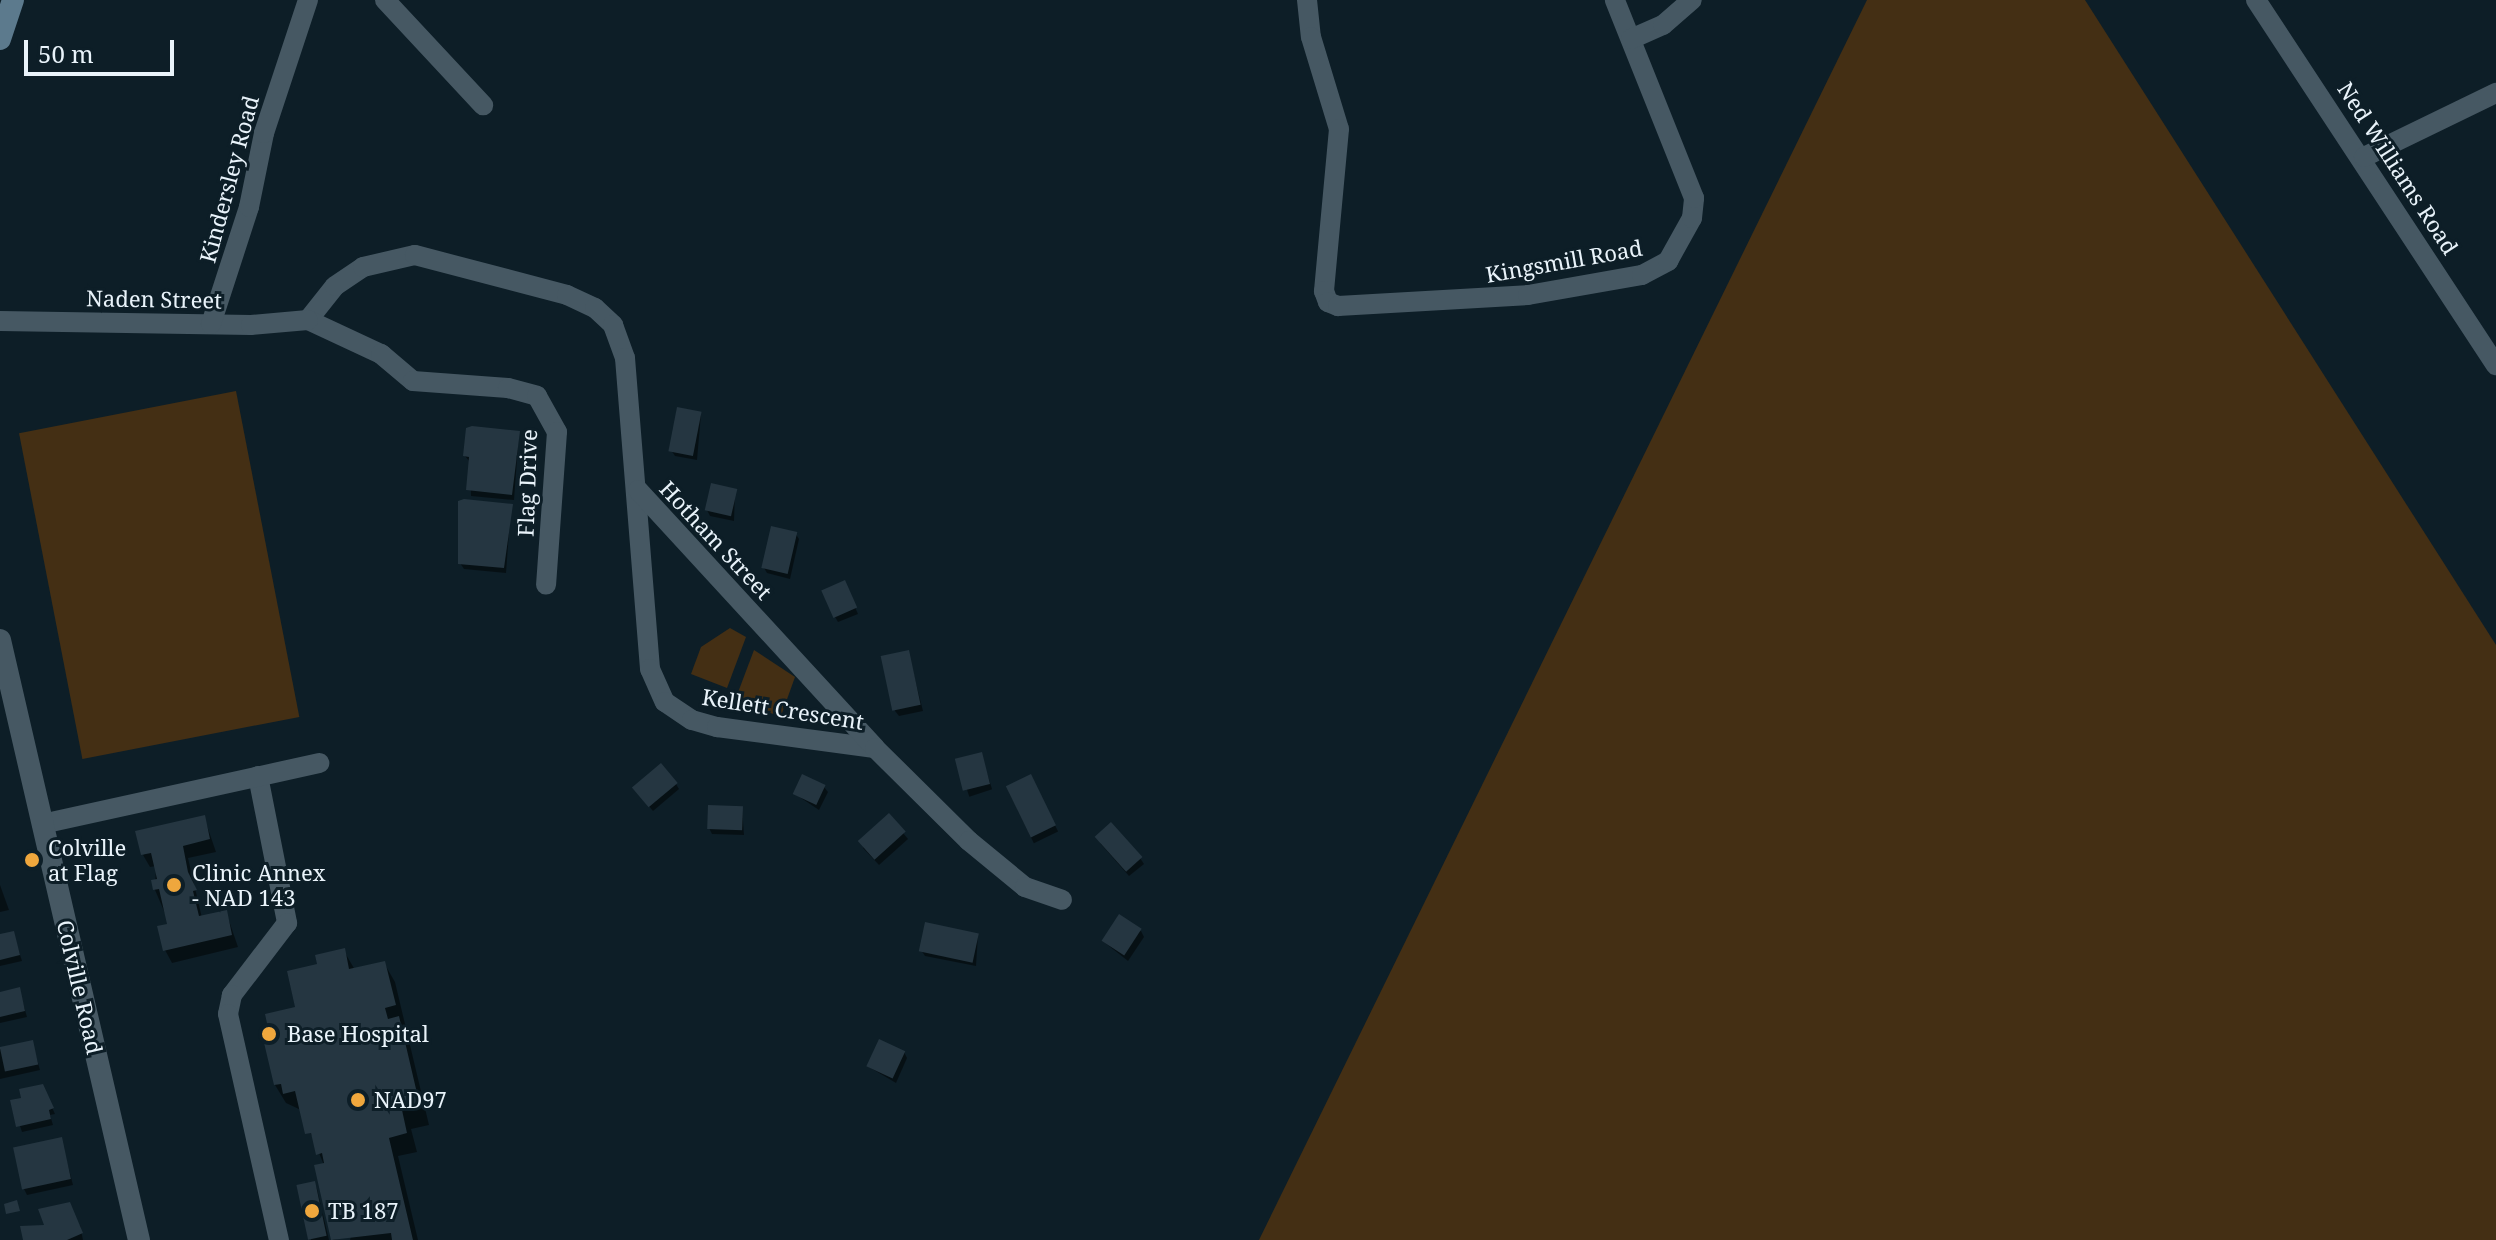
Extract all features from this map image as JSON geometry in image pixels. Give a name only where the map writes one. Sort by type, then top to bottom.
[{"type":"main road","points":[[0,39],[13,0]]},
{"type":"street","name":"Kindersley Road","points":[[211,324],[308,0]]},
{"type":"street","points":[[385,0],[483,105]]},
{"type":"street","name":"Kingsmill Road","points":[[1307,0],[1311,37],[1339,129],[1324,291],[1328,302],[1338,306],[1518,296],[1660,267],[1688,228],[1694,198],[1615,0]]},
{"type":"street","points":[[1631,39],[1663,25],[1692,0]]},
{"type":"street","name":"Ned Williams Road","points":[[2256,0],[2364,157],[2496,365]]},
{"type":"street","points":[[2364,157],[2496,93]]},
{"type":"street","name":"Hotham Street","points":[[308,320],[335,286],[363,267],[415,255],[567,295],[595,308],[613,325],[625,358],[638,490],[875,748],[1025,887],[1062,900]]},
{"type":"street","name":"Naden Street","points":[[0,321],[211,324],[308,320]]},
{"type":"street","name":"Flag Drive","points":[[308,320],[381,354],[413,381],[508,388],[537,396],[557,432],[546,585]]},
{"type":"street","name":"Kellett Crescent","points":[[638,490],[650,669],[665,702],[692,720],[717,727],[875,748]]},
{"type":"street","name":"Colville Road","points":[[0,640],[139,1240]]},
{"type":"street","points":[[42,824],[319,763]]},
{"type":"street","points":[[258,776],[287,923],[232,995],[228,1014],[279,1240]]},
{"type":"shaded area","points":[[1867,0],[2085,0],[2496,645],[2496,1240],[1259,1240]]},
{"type":"shaded area","points":[[236,391],[299,717],[82,759],[19,433]]},
{"type":"shaded area","points":[[730,628],[746,637],[727,688],[691,674],[701,647]]},
{"type":"shaded area","points":[[754,650],[795,677],[781,716],[734,703]]},
{"type":"building","points":[[677,407],[702,412],[693,456],[668,451]]},
{"type":"building","points":[[466,428],[520,431],[512,495],[466,490],[469,457],[463,456]]},
{"type":"building","points":[[711,483],[737,489],[731,516],[705,510]]},
{"type":"building","points":[[458,501],[513,504],[504,568],[458,564]]},
{"type":"building","points":[[771,526],[797,532],[788,574],[761,568]]},
{"type":"building","points":[[845,580],[857,607],[833,618],[821,591]]},
{"type":"building","points":[[909,650],[921,705],[892,711],[881,656]]},
{"type":"building","points":[[982,752],[990,784],[963,791],[955,759]]},
{"type":"building","points":[[661,763],[678,783],[649,807],[632,787]]},
{"type":"building","points":[[802,774],[826,785],[816,805],[793,794]]},
{"type":"building","points":[[1031,774],[1056,825],[1031,838],[1006,786]]},
{"type":"building","points":[[708,805],[743,806],[742,830],[707,829]]},
{"type":"building","points":[[889,813],[906,832],[875,860],[858,841]]},
{"type":"building","name":"Clinic Annex - NAD 143","points":[[205,815],[210,839],[183,846],[188,872],[197,890],[193,891],[199,916],[227,910],[232,935],[163,951],[157,926],[167,924],[159,889],[153,890],[151,880],[157,879],[151,853],[141,855],[135,831]]},
{"type":"building","points":[[1111,822],[1142,857],[1126,872],[1095,837]]},
{"type":"building","points":[[1119,914],[1142,929],[1124,956],[1102,941]]},
{"type":"building","points":[[925,922],[979,933],[973,963],[919,951]]},
{"type":"building","points":[[14,931],[20,955],[0,960],[0,934]]},
{"type":"building","name":"NAD97","points":[[345,948],[349,969],[385,961],[396,1005],[385,1008],[388,1019],[399,1016],[420,1106],[402,1110],[407,1133],[389,1138],[413,1240],[392,1240],[391,1233],[331,1240],[314,1165],[324,1163],[322,1153],[316,1155],[311,1133],[305,1134],[295,1091],[283,1094],[281,1084],[274,1085],[261,1030],[268,1028],[265,1014],[295,1007],[287,971],[317,964],[315,955]]},
{"type":"building","points":[[20,987],[25,1011],[0,1017],[0,992]]},
{"type":"building","points":[[879,1039],[905,1051],[893,1078],[866,1066]]},
{"type":"building","points":[[33,1040],[38,1064],[5,1072],[0,1047]]},
{"type":"building","points":[[43,1084],[54,1108],[49,1110],[51,1119],[16,1127],[10,1100],[21,1098],[19,1089]]},
{"type":"building","points":[[62,1137],[71,1179],[22,1189],[13,1147]]},
{"type":"building","name":"TB 187","points":[[315,1181],[327,1236],[308,1240],[296,1185]]},
{"type":"building","points":[[17,1200],[20,1211],[6,1214],[4,1204]]},
{"type":"building","points":[[70,1202],[83,1233],[67,1240],[23,1240],[20,1226],[44,1225],[38,1209]]},
{"type":"place","name":"Colville at Flag","points":[[32,860]]},
{"type":"place","name":"Clinic Annex - NAD 143","points":[[174,885]]},
{"type":"place","name":"Base Hospital","points":[[269,1034]]},
{"type":"place","name":"NAD97","points":[[358,1100]]},
{"type":"place","name":"TB 187","points":[[312,1211]]}]
